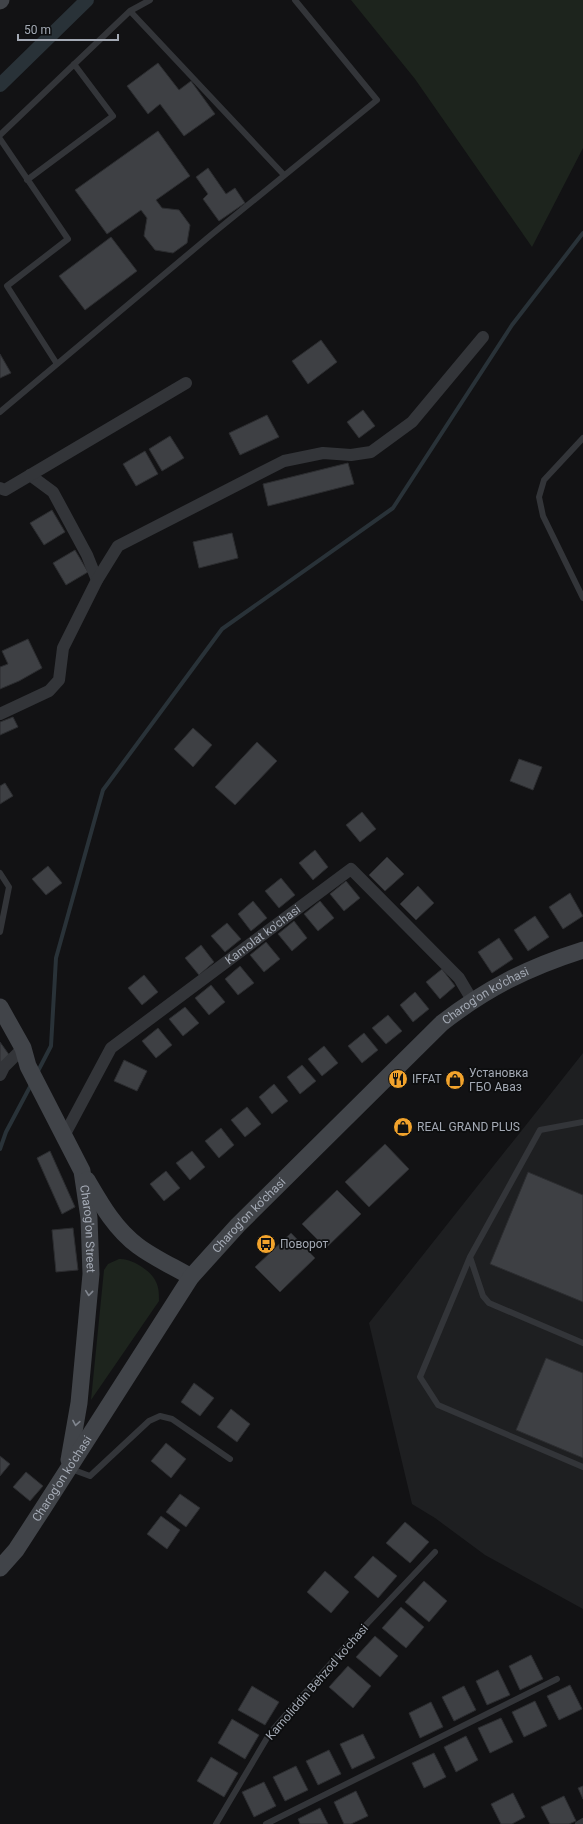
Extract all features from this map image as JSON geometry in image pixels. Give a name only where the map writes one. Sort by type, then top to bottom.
[{"type":"main road","name":"Charog'on ko'chasi","points":[[0,1568],[16,1550],[191,1277],[238,1225],[442,1023],[472,1000],[502,982],[533,967],[583,950]]},
{"type":"main road","name":"Charog'on Street","points":[[0,1008],[23,1048],[28,1066],[82,1171],[89,1218],[91,1274],[79,1403],[68,1468]]},
{"type":"main road","points":[[82,1171],[107,1213],[120,1230],[138,1246],[191,1277]]},
{"type":"street","points":[[0,714],[49,691],[59,680],[63,648],[97,580],[118,546],[284,461],[324,453],[351,455],[371,452],[412,422],[483,337]]},
{"type":"street","points":[[0,488],[5,490],[186,383]]},
{"type":"street","points":[[30,475],[53,492],[87,555],[97,580]]},
{"type":"street","name":"Kamolat ko'chasi","points":[[64,1134],[111,1048],[351,869],[459,978],[472,1000]]},
{"type":"street","points":[[0,1075],[4,1067],[23,1048]]},
{"type":"lane","points":[[0,135],[130,11],[150,0]]},
{"type":"lane","points":[[0,412],[284,175],[377,100],[295,0]]},
{"type":"lane","points":[[130,11],[284,175]]},
{"type":"lane","points":[[27,180],[113,116],[74,64]]},
{"type":"lane","points":[[0,139],[68,240],[7,286],[57,364]]},
{"type":"lane","points":[[583,438],[544,480],[539,497],[543,516],[583,598]]},
{"type":"lane","points":[[0,873],[9,887],[0,932]]},
{"type":"lane","points":[[583,1122],[540,1130],[470,1257],[420,1377],[438,1405],[583,1467]]},
{"type":"lane","points":[[470,1257],[483,1296],[489,1303],[583,1343]]},
{"type":"lane","points":[[68,1468],[90,1476],[149,1421],[160,1416],[172,1420],[230,1459]]},
{"type":"lane","name":"Kamoliddin Behzod ko'chasi","points":[[216,1824],[270,1733],[346,1646],[435,1552]]},
{"type":"lane","points":[[266,1824],[557,1679]]},
{"type":"lane","points":[[578,1824],[583,1822]]},
{"type":"shaded area","points":[[351,0],[583,0],[583,148],[532,247],[415,79]]},
{"type":"shaded area","points":[[583,1053],[583,1609],[485,1555],[435,1518],[412,1504],[369,1323]]},
{"type":"shaded area","points":[[119,1259],[129,1260],[150,1273],[157,1284],[159,1301],[91,1400],[104,1270],[108,1264]]},
{"type":"building","points":[[158,63],[179,90],[191,81],[215,114],[184,136],[160,104],[148,114],[127,86]]},
{"type":"building","points":[[158,131],[190,176],[156,200],[162,208],[179,210],[190,225],[187,243],[173,253],[155,250],[144,236],[147,218],[141,210],[107,234],[75,190]]},
{"type":"building","points":[[208,168],[226,194],[235,188],[245,203],[219,221],[203,199],[208,194],[196,177]]},
{"type":"building","points":[[111,237],[137,271],[85,310],[59,276]]},
{"type":"building","points":[[321,340],[337,362],[308,384],[292,361]]},
{"type":"building","points":[[0,354],[11,373],[0,378]]},
{"type":"building","points":[[363,410],[375,426],[359,438],[347,422]]},
{"type":"building","points":[[267,415],[279,437],[240,455],[229,433]]},
{"type":"building","points":[[170,436],[184,458],[162,471],[149,449]]},
{"type":"building","points":[[145,451],[158,474],[136,486],[123,464]]},
{"type":"building","points":[[348,463],[354,484],[268,506],[263,484]]},
{"type":"building","points":[[52,510],[65,532],[44,545],[30,523]]},
{"type":"building","points":[[232,533],[238,558],[199,568],[193,542]]},
{"type":"building","points":[[75,550],[88,572],[66,585],[53,563]]},
{"type":"building","points":[[28,639],[42,668],[19,681],[0,689],[0,667],[8,664],[2,651]]},
{"type":"building","points":[[13,717],[18,727],[0,735],[0,722]]},
{"type":"building","points":[[193,728],[212,745],[193,767],[174,749]]},
{"type":"building","points":[[257,742],[277,761],[235,805],[215,787]]},
{"type":"building","points":[[519,759],[542,767],[533,790],[510,781]]},
{"type":"building","points":[[5,783],[13,796],[0,804],[0,786]]},
{"type":"building","points":[[362,812],[376,829],[360,842],[346,825]]},
{"type":"building","points":[[315,850],[328,867],[313,880],[299,863]]},
{"type":"building","points":[[387,857],[404,874],[385,891],[369,875]]},
{"type":"building","points":[[48,866],[62,883],[46,895],[32,879]]},
{"type":"building","points":[[281,878],[295,895],[279,908],[265,891]]},
{"type":"building","points":[[346,881],[360,898],[344,911],[330,894]]},
{"type":"building","points":[[418,886],[434,903],[416,920],[400,904]]},
{"type":"building","points":[[570,893],[583,916],[563,929],[549,907]]},
{"type":"building","points":[[253,901],[267,918],[251,931],[238,914]]},
{"type":"building","points":[[320,901],[334,918],[318,931],[304,914]]},
{"type":"building","points":[[535,916],[549,937],[528,951],[514,930]]},
{"type":"building","points":[[294,921],[307,938],[292,951],[278,934]]},
{"type":"building","points":[[227,923],[241,939],[225,952],[211,936]]},
{"type":"building","points":[[499,938],[513,959],[492,973],[478,952]]},
{"type":"building","points":[[266,942],[280,959],[264,972],[250,955]]},
{"type":"building","points":[[201,945],[214,962],[199,975],[185,958]]},
{"type":"building","points":[[240,966],[254,983],[238,995],[225,979]]},
{"type":"building","points":[[442,969],[455,986],[440,999],[426,982]]},
{"type":"building","points":[[144,975],[158,992],[142,1005],[128,988]]},
{"type":"building","points":[[211,985],[225,1002],[209,1015],[195,998]]},
{"type":"building","points":[[415,992],[429,1009],[413,1022],[400,1005]]},
{"type":"building","points":[[185,1007],[199,1023],[183,1036],[169,1019]]},
{"type":"building","points":[[388,1015],[402,1031],[386,1044],[372,1028]]},
{"type":"building","points":[[158,1028],[172,1045],[156,1058],[142,1041]]},
{"type":"building","points":[[364,1033],[378,1050],[362,1063],[348,1046]]},
{"type":"building","points":[[0,1042],[10,1056],[0,1064]]},
{"type":"building","points":[[324,1046],[338,1063],[322,1076],[308,1059]]},
{"type":"building","points":[[124,1060],[147,1071],[137,1091],[114,1081]]},
{"type":"building","points":[[302,1065],[316,1081],[300,1094],[287,1077]]},
{"type":"building","points":[[274,1084],[288,1101],[272,1114],[259,1097]]},
{"type":"building","points":[[247,1107],[261,1124],[245,1137],[231,1120]]},
{"type":"building","points":[[221,1128],[234,1145],[219,1158],[205,1141]]},
{"type":"building","points":[[385,1144],[409,1169],[369,1207],[345,1182]]},
{"type":"building","points":[[50,1151],[75,1207],[62,1214],[37,1158]]},
{"type":"building","points":[[192,1151],[205,1167],[190,1180],[176,1163]]},
{"type":"building","points":[[166,1171],[180,1188],[164,1201],[150,1184]]},
{"type":"building","points":[[528,1172],[583,1195],[583,1302],[490,1264]]},
{"type":"building","points":[[337,1190],[361,1214],[326,1248],[302,1224]]},
{"type":"building","points":[[73,1228],[78,1270],[56,1272],[52,1230]]},
{"type":"building","points":[[291,1233],[315,1258],[280,1292],[255,1267]]},
{"type":"building","points":[[546,1358],[583,1373],[583,1458],[516,1430]]},
{"type":"building","points":[[194,1383],[214,1398],[200,1416],[181,1402]]},
{"type":"building","points":[[231,1409],[250,1424],[237,1442],[217,1427]]},
{"type":"building","points":[[166,1443],[186,1459],[171,1478],[151,1461]]},
{"type":"building","points":[[0,1456],[10,1464],[0,1476]]},
{"type":"building","points":[[26,1472],[43,1486],[30,1501],[13,1487]]},
{"type":"building","points":[[180,1494],[200,1508],[186,1527],[166,1512]]},
{"type":"building","points":[[161,1516],[180,1530],[167,1549],[147,1534]]},
{"type":"building","points":[[405,1522],[429,1542],[410,1563],[386,1543]]},
{"type":"building","points":[[373,1556],[397,1576],[378,1598],[354,1577]]},
{"type":"building","points":[[325,1571],[349,1592],[331,1613],[307,1592]]},
{"type":"building","points":[[424,1581],[447,1601],[429,1622],[405,1602]]},
{"type":"building","points":[[401,1607],[424,1627],[406,1648],[382,1628]]},
{"type":"building","points":[[375,1636],[398,1656],[380,1677],[356,1657]]},
{"type":"building","points":[[531,1655],[543,1679],[520,1690],[509,1666]]},
{"type":"building","points":[[348,1666],[371,1686],[353,1708],[329,1687]]},
{"type":"building","points":[[498,1670],[510,1695],[487,1705],[476,1681]]},
{"type":"building","points":[[570,1685],[582,1709],[559,1720],[547,1696]]},
{"type":"building","points":[[252,1686],[279,1702],[265,1725],[238,1710]]},
{"type":"building","points":[[464,1686],[476,1710],[454,1721],[442,1697]]},
{"type":"building","points":[[535,1701],[547,1726],[524,1737],[512,1712]]},
{"type":"building","points":[[431,1702],[443,1727],[420,1738],[409,1713]]},
{"type":"building","points":[[501,1718],[513,1742],[490,1753],[478,1728]]},
{"type":"building","points":[[232,1719],[259,1735],[245,1759],[218,1743]]},
{"type":"building","points":[[363,1734],[375,1758],[352,1769],[340,1744]]},
{"type":"building","points":[[466,1736],[478,1760],[456,1772],[444,1747]]},
{"type":"building","points":[[329,1750],[341,1774],[318,1785],[306,1761]]},
{"type":"building","points":[[434,1753],[446,1777],[424,1788],[412,1763]]},
{"type":"building","points":[[211,1757],[238,1773],[224,1797],[197,1781]]},
{"type":"building","points":[[296,1766],[308,1790],[285,1801],[273,1777]]},
{"type":"building","points":[[264,1782],[276,1806],[254,1817],[242,1792]]},
{"type":"building","points":[[583,1786],[583,1799],[578,1788]]},
{"type":"building","points":[[356,1791],[368,1816],[351,1824],[344,1824],[334,1802]]},
{"type":"building","points":[[513,1793],[525,1817],[512,1824],[501,1824],[491,1804]]},
{"type":"building","points":[[564,1796],[576,1821],[569,1824],[550,1824],[541,1807]]},
{"type":"building","points":[[320,1808],[328,1824],[300,1824],[298,1819]]},
{"type":"waterway","points":[[0,85],[87,0]]},
{"type":"waterway","points":[[37,1073],[51,1046],[56,958],[103,790],[222,629],[393,508],[512,325],[583,233]]},
{"type":"waterway","points":[[0,1149],[6,1132],[32,1083]]},
{"type":"place","name":"IFFAT","points":[[398,1079]]},
{"type":"place","name":"Установка ГБО Аваз","points":[[455,1080]]},
{"type":"place","name":"REAL GRAND PLUS","points":[[403,1127]]},
{"type":"place","name":"Поворот","points":[[266,1244]]}]
